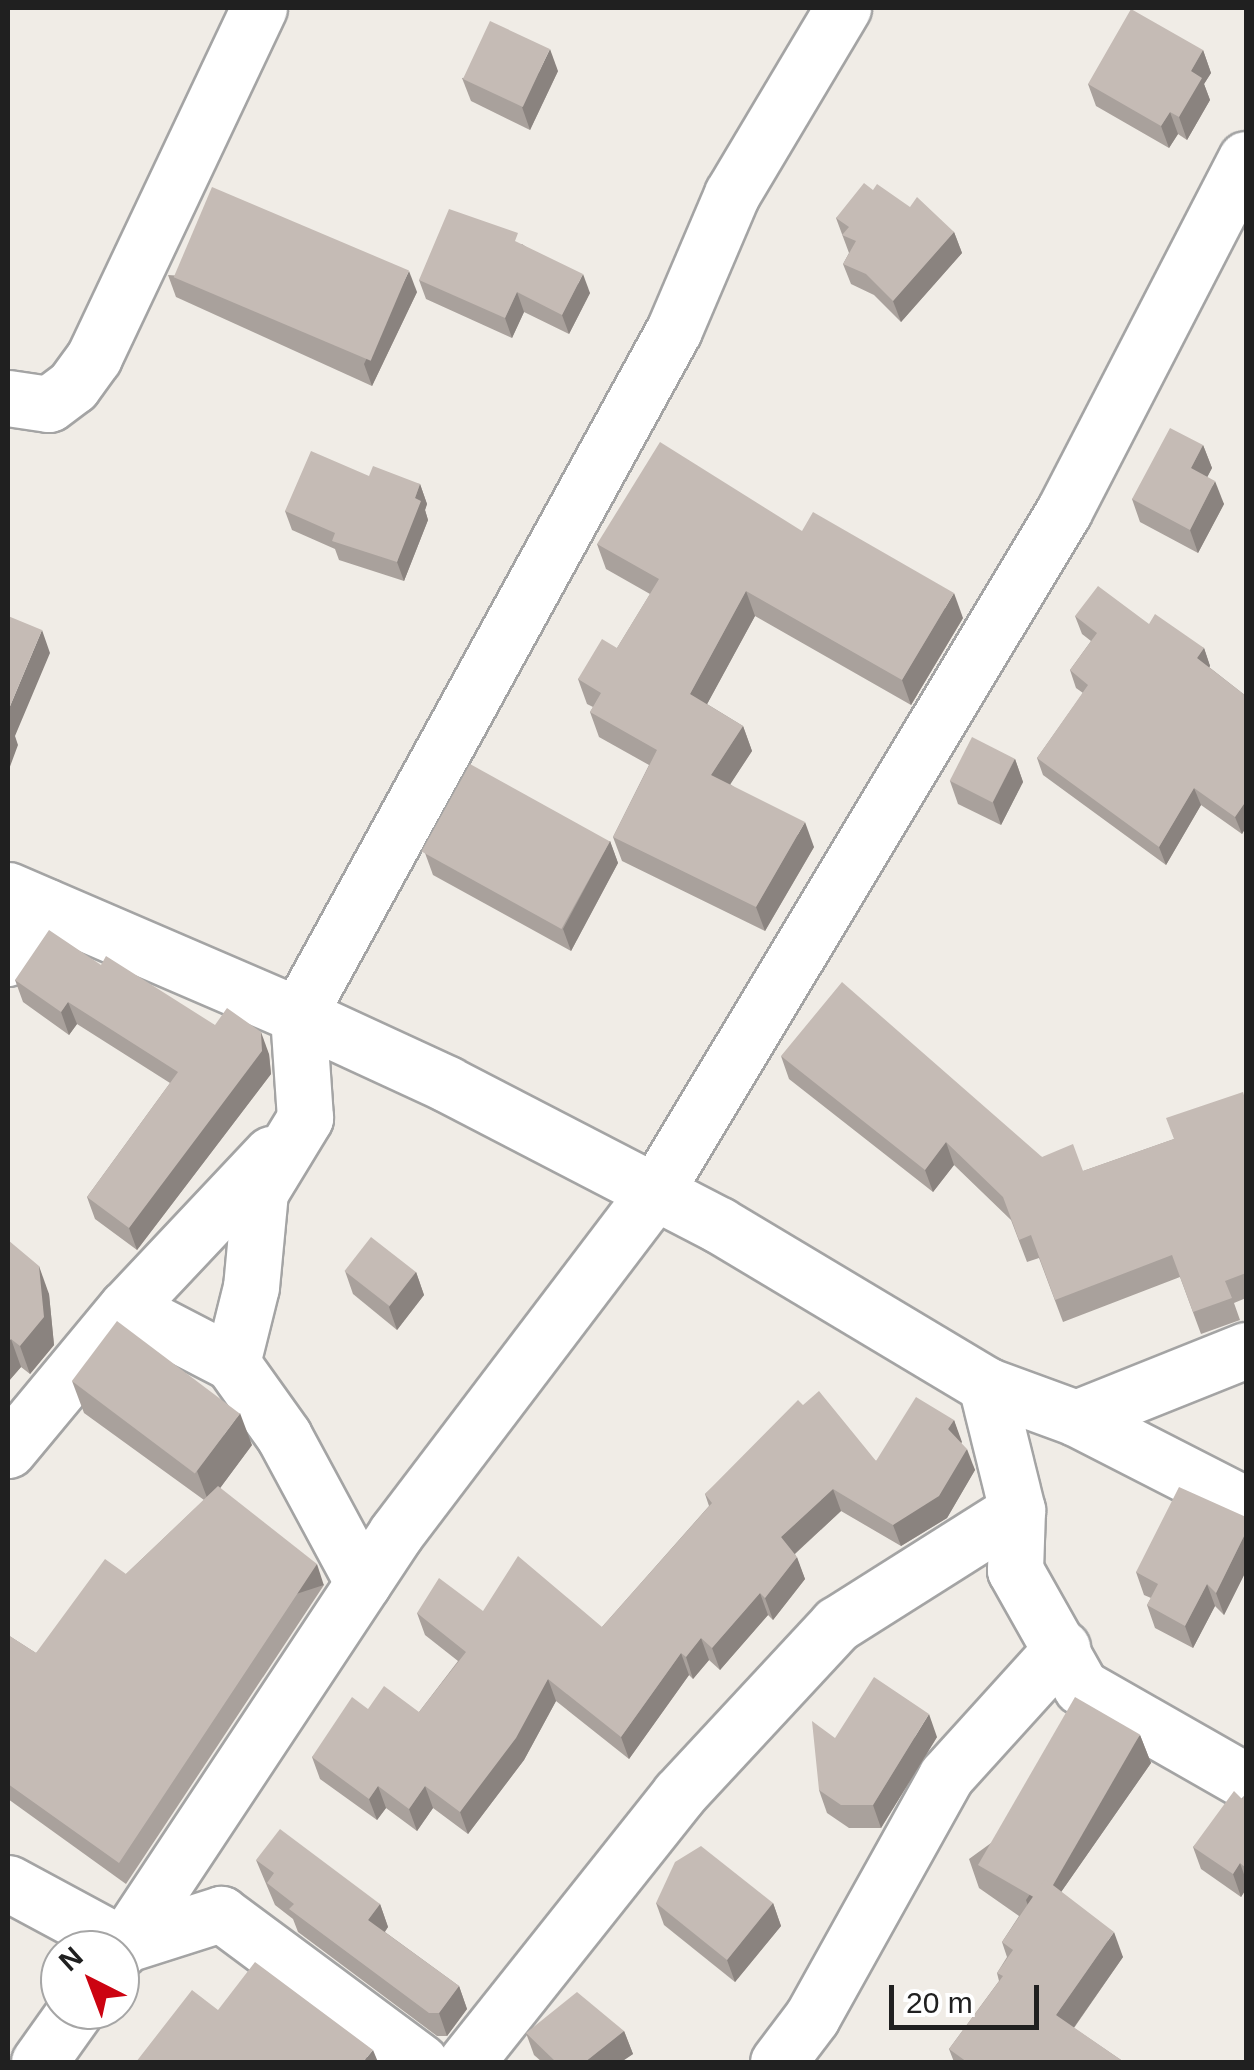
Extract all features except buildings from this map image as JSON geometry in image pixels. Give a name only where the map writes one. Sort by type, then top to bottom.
[{"type":"street","points":[[8,398],[50,404],[74,386],[94,356],[259,8]]},
{"type":"street","points":[[232,1363],[251,1287],[260,1192],[305,1118],[298,1016],[674,330],[741,177],[842,8]]},
{"type":"street","points":[[133,1930],[363,1583],[655,1192],[1064,511],[1246,159]]},
{"type":"street","points":[[8,958],[27,898],[298,1016],[655,1192],[986,1385],[1076,1418],[1246,1504]]},
{"type":"street","points":[[8,1450],[126,1308],[305,1118]]},
{"type":"street","points":[[126,1308],[232,1363],[284,1436],[363,1583]]},
{"type":"street","points":[[1076,1418],[1246,1350]]},
{"type":"street","points":[[986,1385],[1017,1510],[1015,1570],[1081,1687],[1246,1781]]},
{"type":"street","points":[[466,2062],[680,1794],[837,1624],[1017,1510]]},
{"type":"street","points":[[778,2062],[812,2017],[946,1776],[1062,1648]]},
{"type":"street","points":[[8,1884],[89,1930]]},
{"type":"street","points":[[140,1942],[221,1914],[420,2062]]},
{"type":"street","points":[[39,2062],[62,2030]]}]
